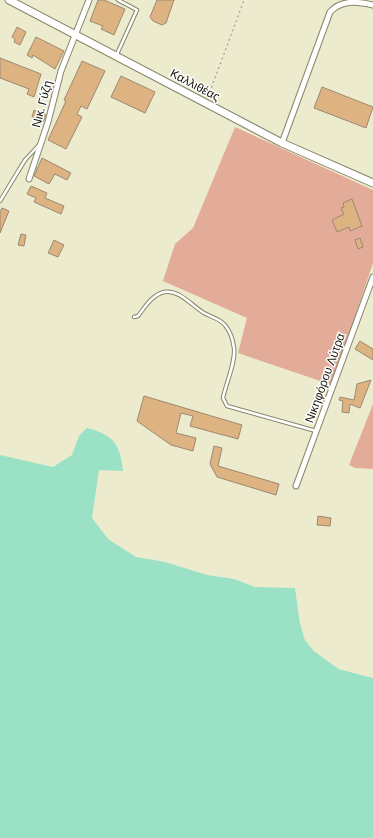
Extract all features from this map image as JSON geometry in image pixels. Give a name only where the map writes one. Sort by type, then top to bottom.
[{"type":"main road","name":"Καλλιθέας","points":[[10,0],[117,55],[282,144],[373,183]]},
{"type":"street","name":"Νικ. Γύζη","points":[[29,179],[42,142],[61,71],[89,0]]},
{"type":"street","points":[[282,144],[330,12],[337,4],[346,0],[373,5]]},
{"type":"street","name":"Νικηφόρου Λύτρα","points":[[296,486],[373,277]]},
{"type":"lane","points":[[117,55],[137,10],[118,0]]},
{"type":"lane","points":[[0,201],[25,160],[42,142]]},
{"type":"lane","points":[[134,317],[138,316],[151,300],[166,292],[175,293],[204,313],[214,317],[225,325],[231,336],[234,348],[234,359],[223,398],[227,406],[316,431]]},
{"type":"path","points":[[206,103],[244,0]]},
{"type":"shaded area","points":[[235,127],[373,190],[373,263],[332,385],[238,353],[247,318],[163,281],[175,244],[193,228]]},
{"type":"shaded area","points":[[373,404],[373,469],[355,468],[349,465]]},
{"type":"shaded area","points":[[87,428],[104,434],[114,442],[122,462],[123,471],[99,470],[92,518],[108,539],[136,557],[165,562],[207,575],[234,579],[255,587],[295,588],[300,623],[305,640],[314,651],[339,669],[373,678],[373,838],[0,838],[0,455],[53,467],[72,455],[79,436]]},
{"type":"pier","points":[[295,586],[307,639],[315,650],[339,667],[373,676],[373,678],[339,669],[314,651],[305,640],[300,623]]},
{"type":"building","points":[[98,0],[104,0],[125,9],[114,35],[101,29],[103,26],[90,21]]},
{"type":"building","points":[[157,0],[174,0],[166,23],[162,25],[153,21],[150,17]]},
{"type":"building","points":[[17,27],[26,32],[20,45],[14,42],[15,39],[12,37]]},
{"type":"building","points":[[36,37],[64,51],[55,69],[33,55],[32,58],[27,55]]},
{"type":"building","points":[[0,58],[41,74],[34,97],[27,94],[29,89],[0,78]]},
{"type":"building","points":[[82,61],[105,71],[87,109],[81,106],[77,114],[82,117],[66,149],[48,140]]},
{"type":"building","points":[[121,76],[155,92],[145,113],[111,97]]},
{"type":"building","points":[[322,87],[373,107],[366,128],[314,108]]},
{"type":"building","points":[[34,110],[46,115],[43,122],[32,117]]},
{"type":"building","points":[[42,158],[71,173],[67,180],[55,174],[49,184],[34,176]]},
{"type":"building","points":[[31,186],[47,193],[45,198],[64,206],[61,214],[34,202],[36,198],[27,194]]},
{"type":"building","points":[[352,199],[362,226],[350,231],[349,227],[337,232],[332,220],[344,214],[341,208],[344,207],[343,203]]},
{"type":"building","points":[[2,208],[9,211],[0,233],[0,212]]},
{"type":"building","points":[[21,234],[26,235],[24,246],[18,245]]},
{"type":"building","points":[[360,238],[363,247],[358,249],[355,240]]},
{"type":"building","points":[[54,240],[64,245],[58,257],[48,253]]},
{"type":"building","points":[[360,341],[373,349],[373,360],[355,349]]},
{"type":"building","points":[[371,380],[360,408],[350,404],[349,413],[342,412],[343,401],[339,400],[340,397],[354,400],[357,384]]},
{"type":"building","points":[[144,396],[242,425],[238,439],[190,426],[193,416],[181,413],[176,433],[196,438],[193,451],[171,445],[137,421]]},
{"type":"building","points":[[214,446],[222,448],[218,466],[279,484],[276,495],[217,477],[210,464]]},
{"type":"building","points":[[318,516],[331,518],[330,526],[317,525]]}]
